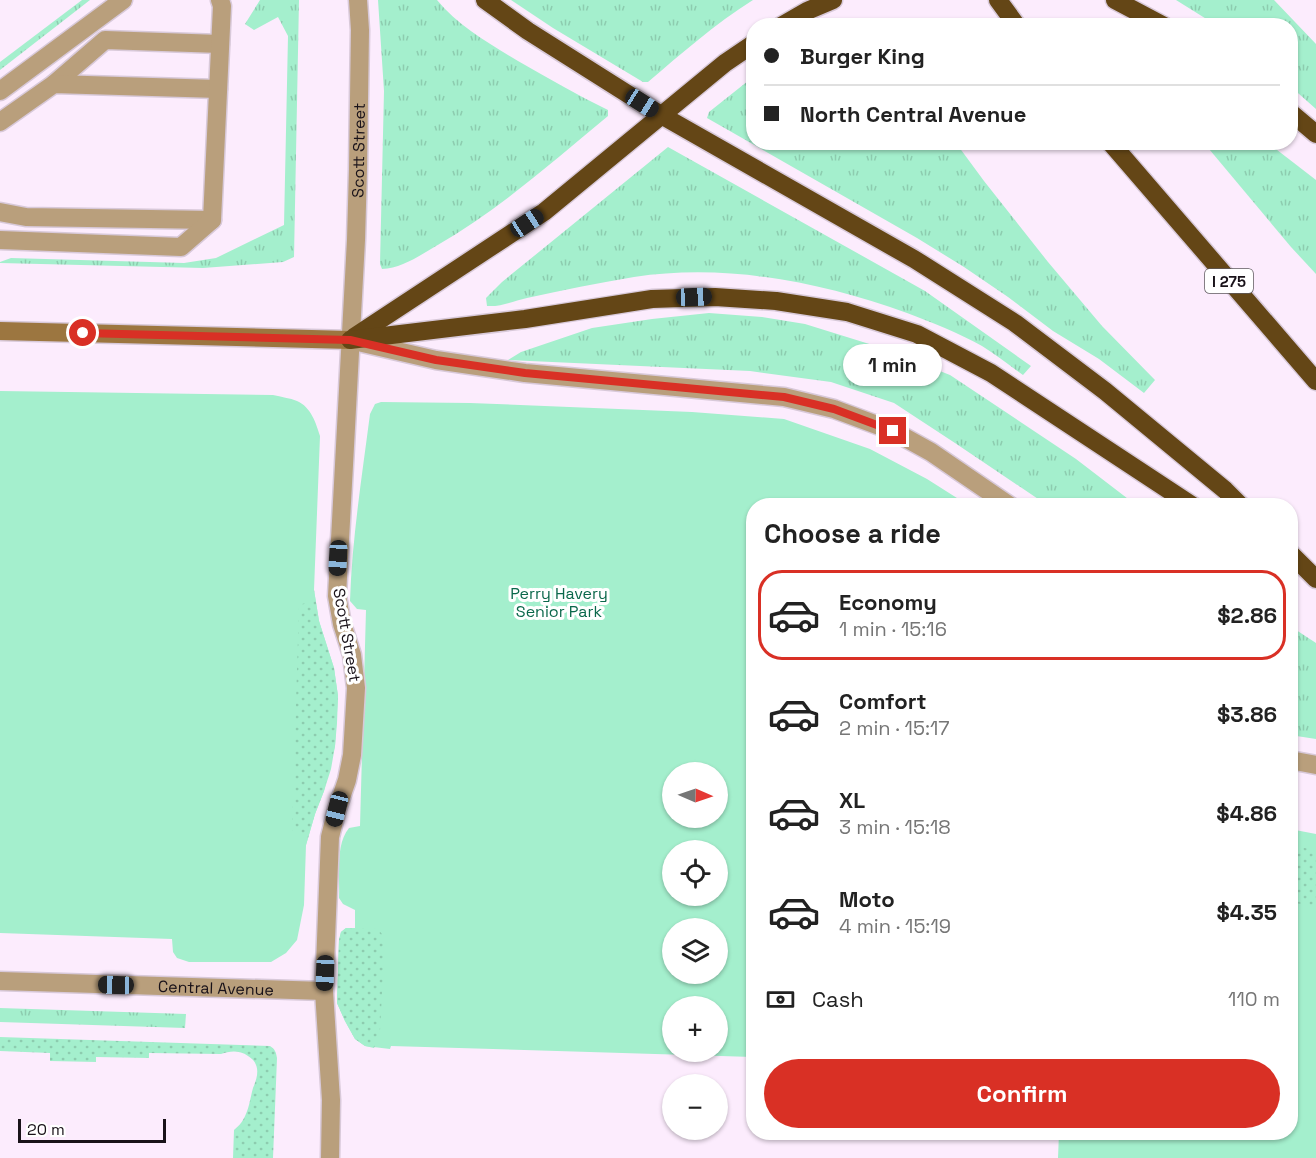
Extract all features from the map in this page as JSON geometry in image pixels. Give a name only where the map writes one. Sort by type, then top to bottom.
[{"type":"highway","points":[[485,0],[661,115],[914,259],[1015,323],[1105,391],[1233,498]]},
{"type":"highway","points":[[795,18],[833,0]]},
{"type":"highway","points":[[998,0],[1011,18]]},
{"type":"highway","points":[[1115,0],[1149,18]]},
{"type":"highway","points":[[350,340],[544,212],[725,63],[746,49]]},
{"type":"highway","points":[[1298,119],[1316,134]]},
{"type":"highway","name":"I 275","points":[[1117,150],[1316,381]]},
{"type":"highway","points":[[350,340],[525,319],[652,299],[715,297],[776,301],[847,312],[917,334],[991,373],[1181,498]]},
{"type":"highway","points":[[1298,562],[1316,579]]},
{"type":"highway","points":[[1298,578],[1316,590]]},
{"type":"main road","points":[[0,331],[350,340]]},
{"type":"street","points":[[0,91],[123,0]]},
{"type":"street","points":[[0,240],[181,247],[212,220],[222,6],[220,0]]},
{"type":"street","name":"Scott Street","points":[[330,1158],[330,1100],[324,991],[330,837],[352,755],[356,688],[336,596],[356,240],[360,30],[358,0]]},
{"type":"street","points":[[0,122],[54,84],[105,40],[220,44]]},
{"type":"street","points":[[54,84],[218,89]]},
{"type":"street","points":[[0,212],[26,217],[212,220]]},
{"type":"street","points":[[350,340],[436,360],[525,373],[775,396],[834,409],[893,431],[931,452],[998,498]]},
{"type":"street","points":[[1298,762],[1316,765]]},
{"type":"street","name":"Central Avenue","points":[[0,981],[324,991]]},
{"type":"green space","points":[[82,0],[90,0],[0,70],[0,62]]},
{"type":"green space","points":[[260,0],[299,0],[294,257],[283,262],[203,268],[0,263],[11,258],[184,263],[216,258],[284,225],[288,36],[278,17],[254,30],[245,24]]},
{"type":"green space","points":[[378,0],[437,0],[464,26],[486,41],[551,80],[608,110],[608,116],[525,185],[482,217],[410,261],[382,269],[380,264],[384,91]]},
{"type":"green space","points":[[511,0],[753,0],[712,29],[648,82],[643,82]]},
{"type":"green space","points":[[1176,0],[1274,0],[1291,18],[1205,18]]},
{"type":"green space","points":[[1298,25],[1316,44],[1316,109],[1298,93]]},
{"type":"green space","points":[[746,83],[746,140],[707,118],[709,112]]},
{"type":"green space","points":[[668,147],[925,291],[1031,366],[1023,375],[982,346],[964,337],[916,316],[874,302],[807,284],[738,274],[669,273],[634,277],[554,292],[502,305],[487,306],[486,298],[502,282]]},
{"type":"green space","points":[[763,150],[961,150],[1048,262],[1102,326],[1155,380],[1144,393],[1099,359],[1053,331],[1008,297],[917,238]]},
{"type":"green space","points":[[1210,150],[1277,150],[1316,180],[1316,274]]},
{"type":"green space","points":[[709,313],[762,317],[805,324],[879,347],[950,375],[1076,459],[1127,498],[1037,498],[894,403],[831,382],[750,371],[508,360],[521,352],[592,328]]},
{"type":"green space","points":[[0,391],[273,395],[302,404],[315,421],[320,436],[314,590],[319,621],[334,668],[338,696],[337,723],[331,769],[306,845],[304,905],[297,940],[286,953],[271,962],[189,962],[177,958],[173,952],[172,939],[0,933]]},
{"type":"green space","name":"Perry Havery Senior Park","points":[[381,402],[470,403],[692,412],[784,419],[870,449],[927,479],[957,498],[746,498],[746,1057],[728,1056],[728,996],[662,996],[662,1054],[391,1046],[390,1049],[365,1046],[355,1039],[337,1003],[339,940],[341,932],[346,928],[355,928],[355,910],[343,904],[339,898],[340,852],[349,828],[360,826],[366,610],[357,609],[350,601],[370,414],[375,404]]},
{"type":"green space","points":[[314,590],[319,621],[334,668],[338,696],[335,746],[324,791],[306,845],[305,837],[292,830],[299,605],[312,601]]},
{"type":"green space","points":[[1298,631],[1316,643],[1316,739],[1298,736]]},
{"type":"green space","points":[[1298,831],[1316,834],[1316,1158],[1058,1158],[1059,1140],[1298,1140]]},
{"type":"green space","points":[[1298,846],[1316,851],[1316,907],[1298,904]]},
{"type":"green space","points":[[346,928],[378,929],[385,938],[380,1030],[374,1048],[365,1046],[355,1039],[337,1003],[339,940],[341,932]]},
{"type":"green space","points":[[0,1008],[186,1014],[185,1028],[0,1022]]},
{"type":"green space","points":[[0,1037],[270,1046],[277,1058],[273,1158],[233,1158],[234,1130],[247,1112],[257,1075],[257,1066],[245,1054],[234,1052],[221,1054],[149,1053],[149,1058],[96,1057],[96,1062],[50,1061],[50,1053],[0,1051]]},
{"type":"route","points":[[83,333],[350,340],[436,360],[525,373],[784,397],[834,409],[893,431]]}]
